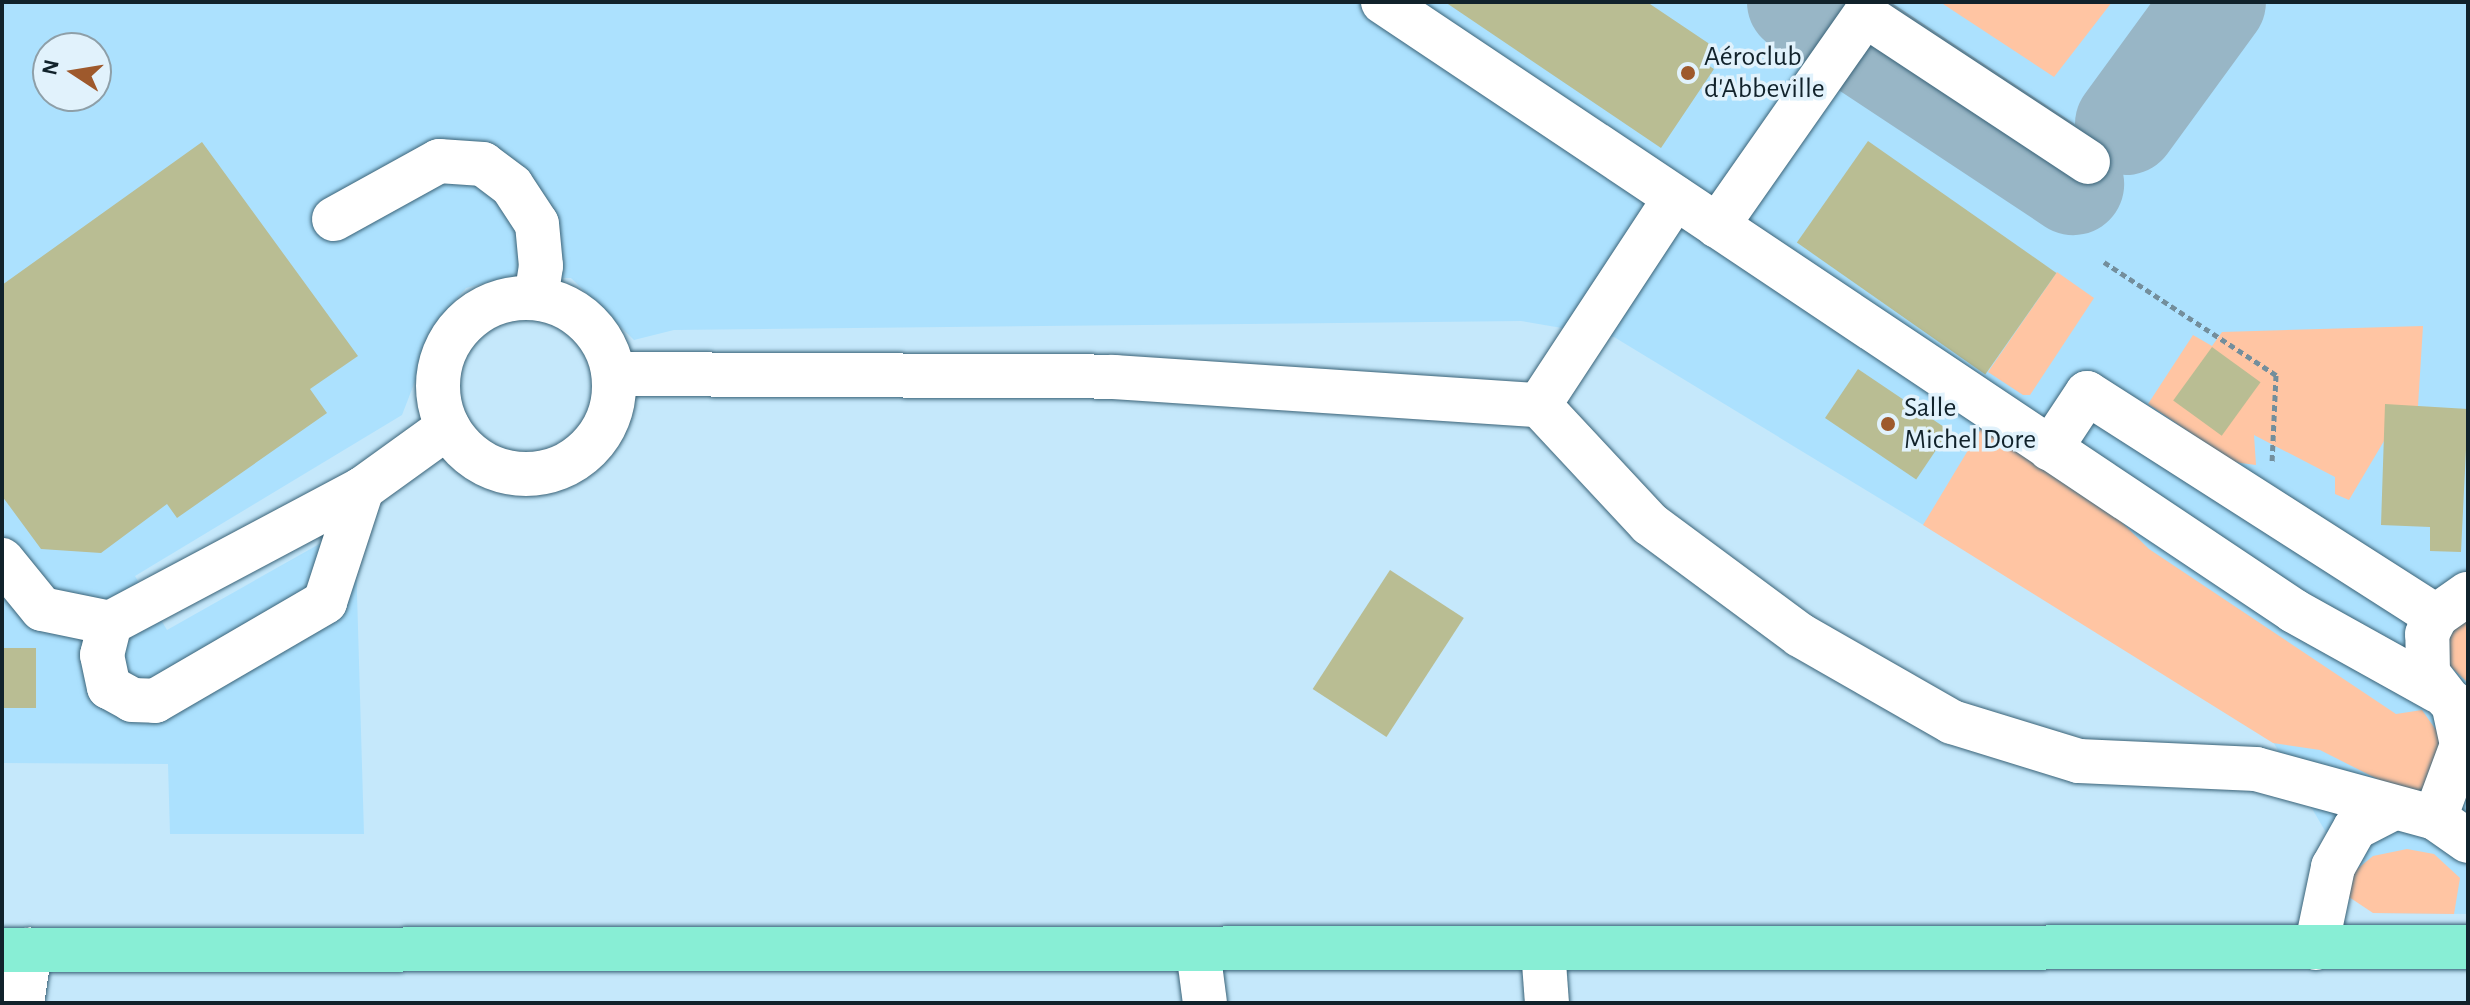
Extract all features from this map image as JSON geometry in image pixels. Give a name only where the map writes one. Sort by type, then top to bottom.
[{"type":"main road","points":[[16,950],[2468,947]]},
{"type":"street","points":[[1383,2],[2294,611],[2453,701]]},
{"type":"street","points":[[1717,226],[1856,8],[2088,162]]},
{"type":"street","points":[[334,219],[439,161],[483,164],[512,186],[537,224],[536,298]]},
{"type":"street","points":[[1539,405],[1675,198]]},
{"type":"street","points":[[536,298],[588,323],[614,374],[613,405],[601,433],[581,456],[553,470],[523,474],[493,468],[468,452],[448,427],[439,374],[462,326],[508,299],[536,298]]},
{"type":"street","points":[[614,374],[1113,377],[1539,405],[1650,524],[1800,635],[1952,722],[2079,761],[2256,769],[2452,830],[2462,745],[2453,701],[2424,653],[2452,605],[2270,510],[2087,393],[2050,449]]},
{"type":"street","points":[[10,580],[42,609],[110,623],[362,489],[448,427]]},
{"type":"street","points":[[110,623],[102,655],[109,687],[132,700],[155,701],[325,602],[362,489]]},
{"type":"street","points":[[2316,948],[2333,867],[2355,828],[2392,809]]},
{"type":"street","points":[[1543,949],[1547,1003]]},
{"type":"street","points":[[16,950],[22,1003]]},
{"type":"street","points":[[1198,950],[1205,1003]]},
{"type":"path","points":[[2104,262],[2276,375],[2270,510]]},
{"type":"shaded area","points":[[2,2],[2468,2],[2468,914],[2373,913],[2269,735],[1614,337],[1521,321],[674,330],[634,340],[571,278],[508,277],[466,288],[439,319],[402,415],[135,576],[167,630],[321,543],[356,559],[364,834],[170,834],[168,764],[2,763]]},
{"type":"shaded area","points":[[1940,2],[2112,2],[2054,77]]},
{"type":"shaded area","points":[[2057,272],[2094,298],[2030,395],[2023,395],[1988,372]]},
{"type":"shaded area","points":[[2423,326],[2418,406],[2384,441],[2349,500],[2335,494],[2335,477],[2254,435],[2256,465],[2233,462],[2148,404],[2193,335],[2212,346],[2222,332]]},
{"type":"shaded area","points":[[1985,422],[2095,496],[2149,549],[2396,714],[2422,710],[2443,740],[2426,789],[2407,794],[2320,750],[2273,743],[1923,525]]},
{"type":"shaded area","points":[[2468,612],[2468,683],[2446,662],[2445,636]]},
{"type":"shaded area","points":[[2407,849],[2434,854],[2460,878],[2454,914],[2373,913],[2349,897],[2350,875],[2373,856]]},
{"type":"building","points":[[1445,2],[1647,2],[1714,47],[1703,62],[1714,69],[1661,148]]},
{"type":"building","points":[[1868,141],[2056,273],[1985,374],[1797,243]]},
{"type":"building","points":[[202,142],[358,356],[310,389],[327,413],[177,518],[167,504],[101,553],[41,549],[2,496],[2,285]]},
{"type":"building","points":[[2212,347],[2261,382],[2222,436],[2173,400]]},
{"type":"building","name":"Salle Michel Dore","points":[[1858,369],[1949,431],[1916,479],[1825,418]]},
{"type":"building","points":[[2385,404],[2468,409],[2461,552],[2430,551],[2430,527],[2381,525]]},
{"type":"building","points":[[1390,570],[1464,618],[1386,737],[1313,689]]},
{"type":"building","points":[[2,648],[36,648],[36,708],[2,708]]},
{"type":"taxiway","points":[[1798,2],[2073,184]]},
{"type":"taxiway","points":[[2126,124],[2215,2]]},
{"type":"place","name":"Aéroclub d'Abbeville","points":[[1688,73]]},
{"type":"place","name":"Salle Michel Dore","points":[[1888,424]]}]
